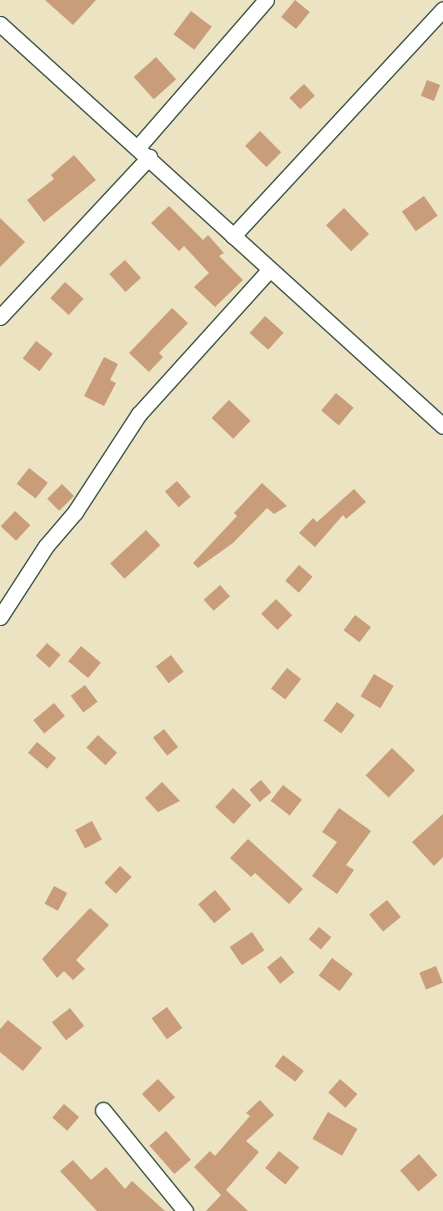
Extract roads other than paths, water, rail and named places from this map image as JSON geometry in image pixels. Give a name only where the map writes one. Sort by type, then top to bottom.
[{"type":"street","points":[[0,317],[143,152],[266,0]]},
{"type":"street","points":[[233,236],[443,9]]},
{"type":"street","points":[[0,24],[443,426]]},
{"type":"street","points":[[0,617],[46,546],[75,512],[139,414],[269,270]]},
{"type":"street","points":[[103,1110],[185,1211]]}]
